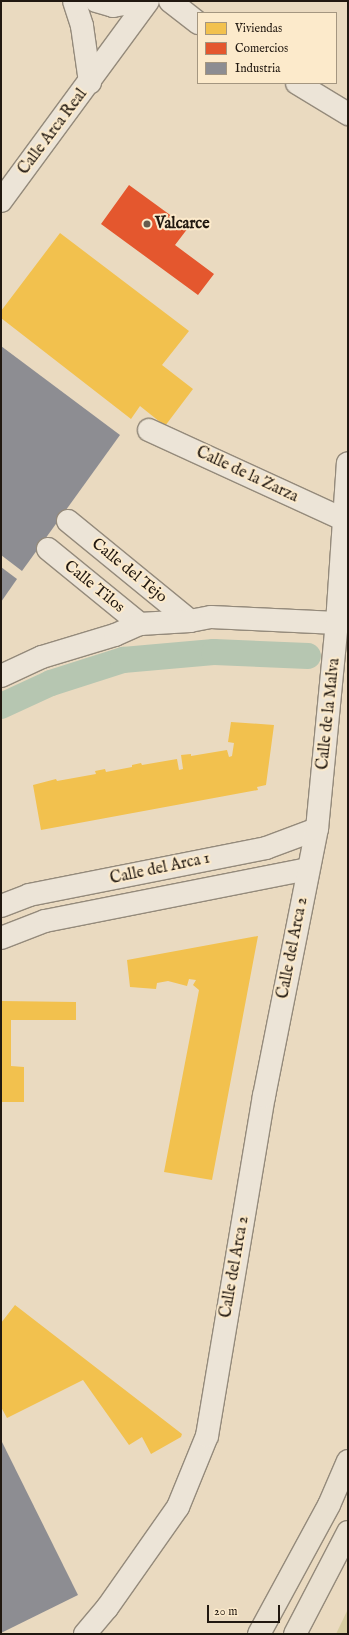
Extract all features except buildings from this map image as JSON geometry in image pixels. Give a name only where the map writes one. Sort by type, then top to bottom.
[{"type":"main road","points":[[259,1634],[329,1505],[348,1461]]},
{"type":"main road","points":[[295,1634],[348,1532]]},
{"type":"street","name":"Calle Arca Real","points":[[74,1],[82,26],[90,82]]},
{"type":"street","points":[[96,1],[113,6],[142,1]]},
{"type":"street","name":"Calle Arca Real","points":[[1,201],[90,82],[148,1]]},
{"type":"street","points":[[170,1],[197,22]]},
{"type":"street","points":[[299,84],[348,114]]},
{"type":"street","name":"Calle de la Zarza","points":[[149,430],[345,520]]},
{"type":"street","name":"Calle de la Malva","points":[[308,869],[317,829],[338,623],[348,463]]},
{"type":"street","name":"Calle del Tejo","points":[[68,521],[190,621]]},
{"type":"street","name":"Calle Tilos","points":[[48,549],[140,624]]},
{"type":"street","points":[[1,676],[42,657],[115,635],[140,624],[190,621],[211,618],[338,623]]},
{"type":"street","name":"Calle del Arca 1","points":[[1,906],[29,895],[266,848],[317,829]]},
{"type":"street","name":"Calle del Arca 1","points":[[1,938],[45,921],[308,869]]},
{"type":"street","name":"Calle del Arca 2","points":[[85,1634],[107,1608],[178,1507],[207,1436],[264,1096],[308,869]]},
{"type":"shaded area","points":[[348,1609],[348,1634],[336,1634]]},
{"type":"waterway","points":[[1,706],[51,683],[123,660],[214,652],[308,656]]},
{"type":"place","name":"Valcarce","points":[[147,224]]}]
